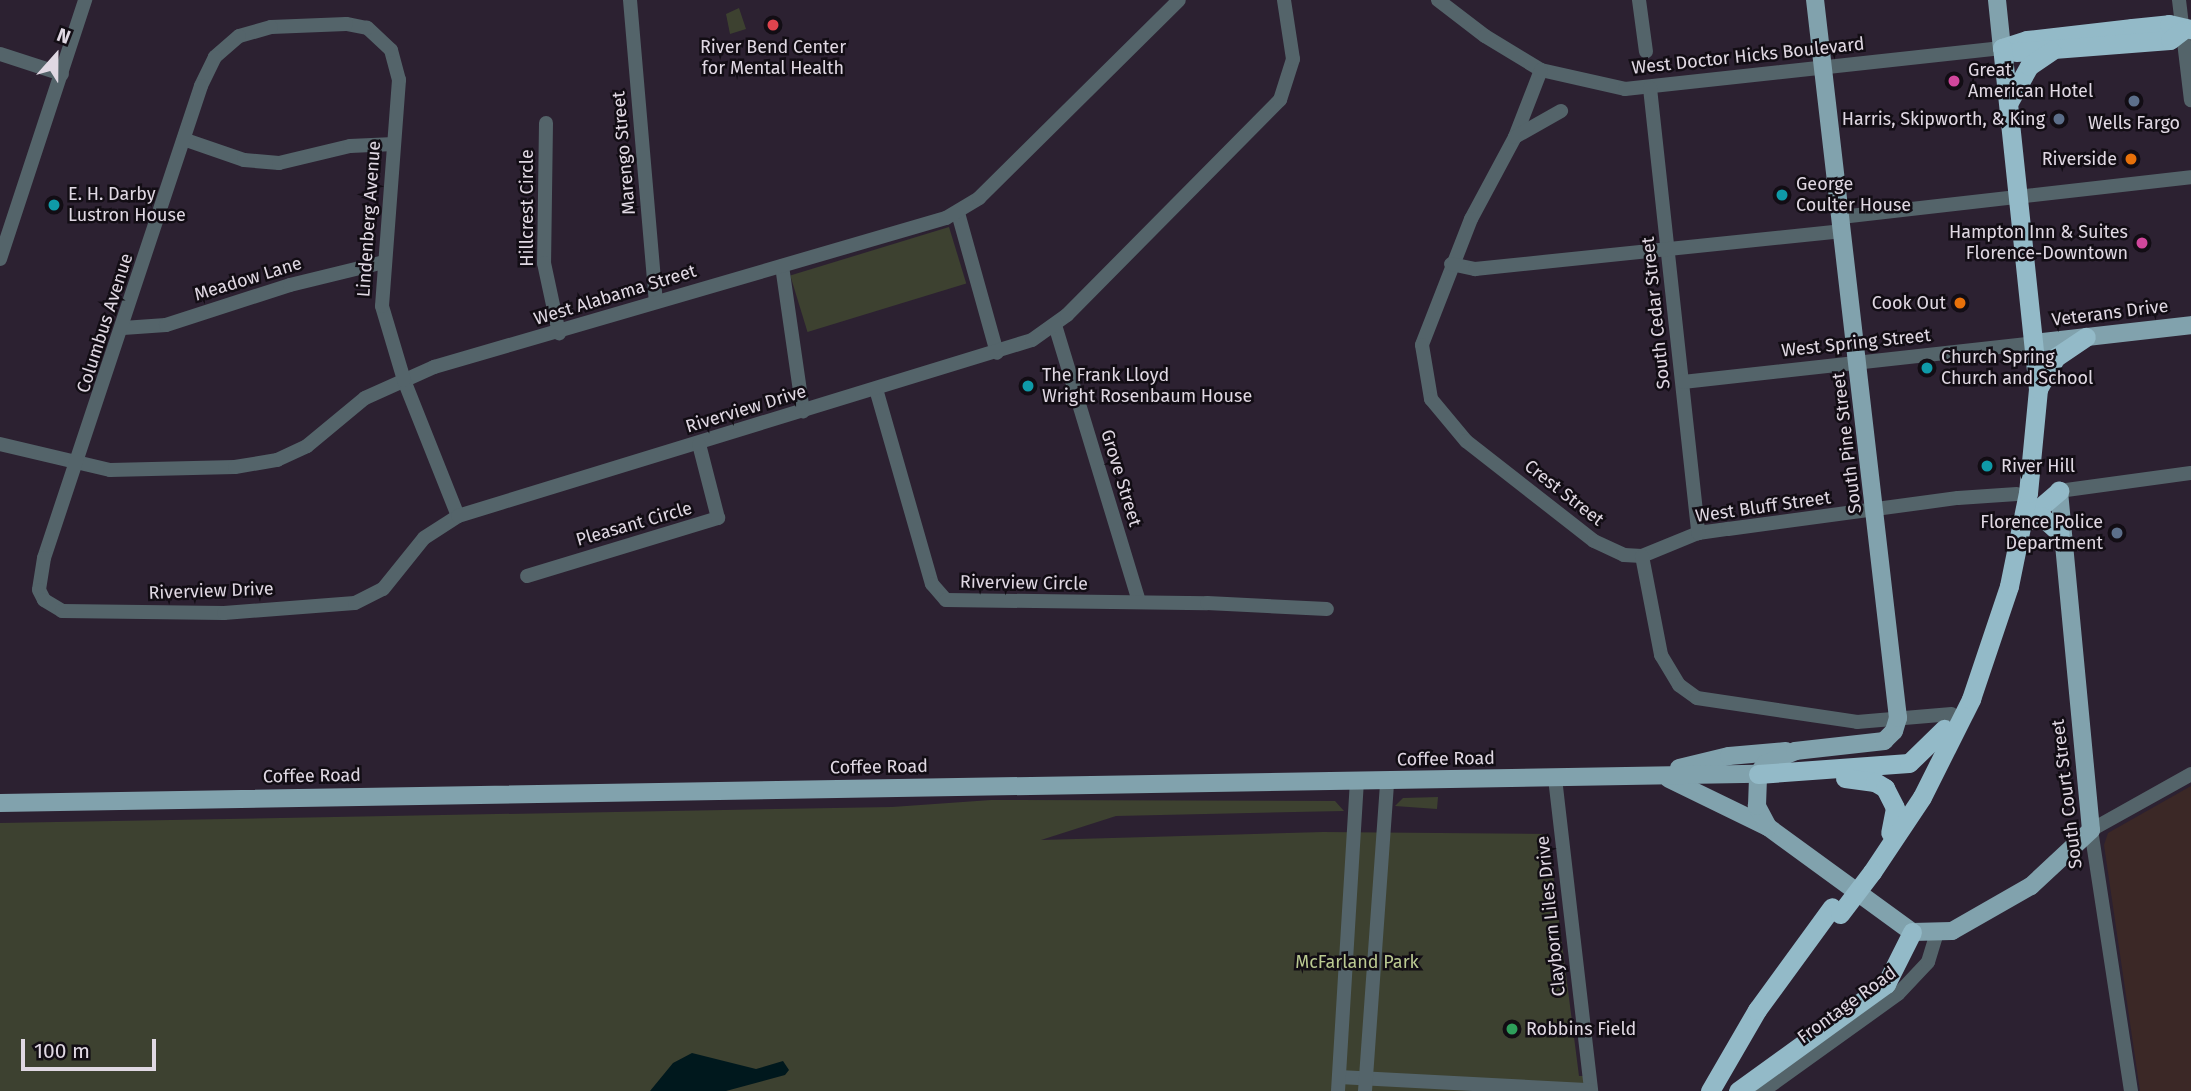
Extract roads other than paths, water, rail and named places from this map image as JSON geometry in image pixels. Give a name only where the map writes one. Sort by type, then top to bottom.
[{"type":"highway","points":[[2002,48],[2027,40],[2169,24],[2187,29]]},
{"type":"highway","points":[[2002,48],[2022,54],[2170,40],[2187,29]]},
{"type":"highway","points":[[1710,1091],[1763,1001],[1922,797],[1971,699],[1997,628],[2024,522],[2037,383],[2002,48]]},
{"type":"highway","points":[[2008,103],[2029,66],[2052,51]]},
{"type":"highway","points":[[1868,869],[1891,833],[1948,722],[1990,614],[2017,494],[2028,389],[2037,383],[2056,357],[2085,337]]},
{"type":"highway","points":[[2030,478],[2044,489],[2059,491]]},
{"type":"highway","points":[[2024,522],[2059,491]]},
{"type":"highway","points":[[2024,522],[2041,516],[2060,533]]},
{"type":"highway","points":[[1758,774],[1909,763],[1948,722]]},
{"type":"highway","points":[[1758,774],[1875,782],[1891,796],[1895,808],[1891,833]]},
{"type":"highway","points":[[1721,1091],[1836,910]]},
{"type":"highway","points":[[1738,1091],[1886,984],[1912,932]]},
{"type":"main road","name":"South Pine Street","points":[[1815,0],[1898,718]]},
{"type":"main road","points":[[1997,0],[2002,48]]},
{"type":"main road","name":"Veterans Drive","points":[[2034,343],[2191,325]]},
{"type":"main road","name":"South Court Street","points":[[2059,491],[2060,533],[2091,830]]},
{"type":"main road","points":[[1656,774],[1730,756],[1884,741],[1894,731],[1898,718]]},
{"type":"main road","points":[[1768,827],[1757,807],[1758,774],[1774,758],[1795,751]]},
{"type":"main road","points":[[1656,774],[1768,827],[1912,932],[1936,935],[1964,926],[2031,886],[2091,830]]},
{"type":"main road","name":"Coffee Road","points":[[0,803],[1758,774]]},
{"type":"street","points":[[0,259],[85,0]]},
{"type":"street","name":"Marengo Street","points":[[630,0],[656,302]]},
{"type":"street","name":"West Alabama Street","points":[[0,444],[78,466],[110,470],[234,467],[277,460],[307,446],[365,398],[404,380],[486,351],[559,332],[958,213],[979,198],[1179,0]]},
{"type":"street","name":"Riverview Drive","points":[[57,609],[224,613],[355,603],[383,589],[424,538],[458,516],[997,353],[1032,340],[1055,325],[1280,100],[1293,59],[1284,0]]},
{"type":"street","name":"West Doctor Hicks Boulevard","points":[[1438,0],[1485,36],[1541,70],[1595,86],[1650,88],[2002,48]]},
{"type":"street","points":[[1639,0],[1646,52]]},
{"type":"street","points":[[2179,0],[2187,29],[2191,100]]},
{"type":"street","name":"Columbus Avenue","points":[[57,609],[44,600],[39,579],[209,66],[239,36],[271,27],[346,24],[367,28],[384,40]]},
{"type":"street","name":"Lindenberg Avenue","points":[[384,40],[399,80],[383,262],[382,306],[404,380],[458,516]]},
{"type":"street","points":[[0,54],[62,74]]},
{"type":"street","name":"Crest Street","points":[[1541,70],[1515,137],[1480,199],[1451,264],[1422,345],[1424,378],[1436,408],[1474,448],[1594,541],[1612,552],[1642,556]]},
{"type":"street","name":"South Cedar Street","points":[[1650,88],[1698,533]]},
{"type":"street","points":[[1515,137],[1560,111]]},
{"type":"street","name":"Hillcrest Circle","points":[[546,123],[544,263],[559,332]]},
{"type":"street","points":[[186,140],[244,160],[279,163],[350,146],[394,144]]},
{"type":"street","points":[[1451,264],[1475,269],[1669,249],[2019,195],[2191,177]]},
{"type":"street","points":[[958,213],[997,353]]},
{"type":"street","name":"Meadow Lane","points":[[123,328],[166,325],[290,285],[383,262]]},
{"type":"street","points":[[782,266],[803,411]]},
{"type":"street","name":"Grove Street","points":[[1055,325],[1139,602]]},
{"type":"street","name":"West Spring Street","points":[[1683,382],[2034,343]]},
{"type":"street","name":"Riverview Circle","points":[[876,389],[937,593],[957,603],[1139,602],[1327,609]]},
{"type":"street","name":"Pleasant Circle","points":[[527,576],[718,518],[699,444]]},
{"type":"street","points":[[2059,491],[2191,473]]},
{"type":"street","name":"West Bluff Street","points":[[1642,556],[1698,533],[2017,494]]},
{"type":"street","points":[[1642,556],[1661,655],[1679,685],[1697,698],[1718,705],[1857,722],[1898,718],[1948,722]]},
{"type":"street","points":[[2091,830],[2191,774]]},
{"type":"street","name":"Clayborn Liles Drive","points":[[1555,778],[1591,1090]]},
{"type":"street","points":[[1366,1085],[1387,781]]},
{"type":"street","points":[[1357,782],[1338,1084],[1591,1090]]},
{"type":"street","name":"South Court Street","points":[[2091,830],[2131,1091]]},
{"type":"street","name":"Frontage Road","points":[[1763,1091],[1908,985],[1928,962],[1936,935]]},
{"type":"place","name":"River Bend Center for Mental Health","points":[[773,25]]},
{"type":"place","name":"Great American Hotel","points":[[1954,81]]},
{"type":"place","name":"Wells Fargo","points":[[2134,101]]},
{"type":"place","name":"Harris, Skipworth, & King","points":[[2059,119]]},
{"type":"place","name":"Riverside","points":[[2131,159]]},
{"type":"place","name":"George Coulter House","points":[[1782,195]]},
{"type":"place","name":"E. H. Darby Lustron House","points":[[54,205]]},
{"type":"place","name":"Hampton Inn & Suites Florence-Downtown","points":[[2142,243]]},
{"type":"place","name":"Cook Out","points":[[1960,303]]},
{"type":"place","name":"Church Spring Church and School","points":[[1927,368]]},
{"type":"place","name":"The Frank Lloyd Wright Rosenbaum House","points":[[1028,386]]},
{"type":"place","name":"River Hill","points":[[1987,466]]},
{"type":"place","name":"Florence Police Department","points":[[2117,533]]},
{"type":"place","name":"Robbins Field","points":[[1512,1029]]},
{"type":"park label","name":"McFarland Park","points":[[1357,962]]}]
